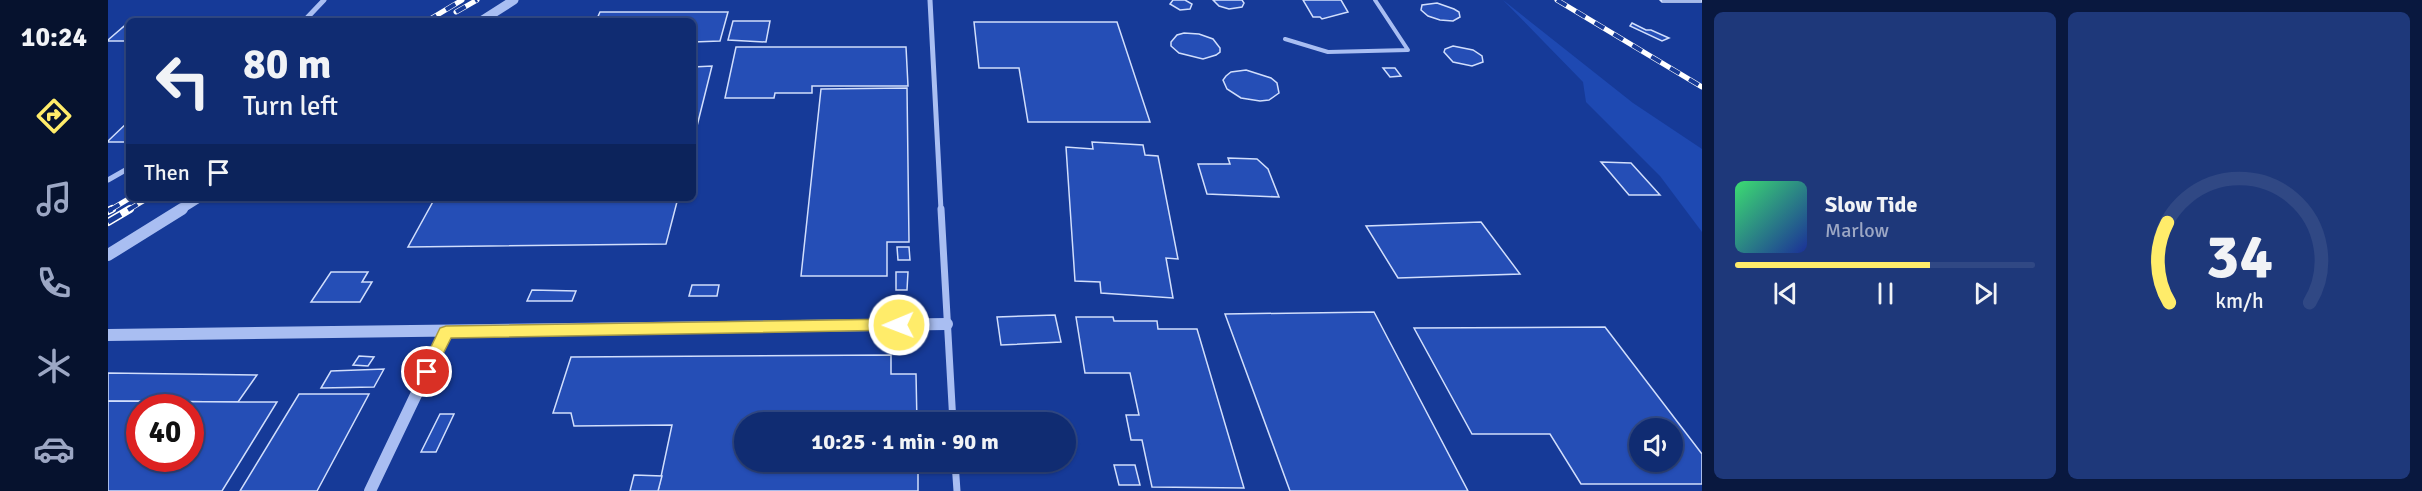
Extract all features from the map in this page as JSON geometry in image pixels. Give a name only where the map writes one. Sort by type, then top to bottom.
[{"type":"street","points":[[307,18],[324,0]]},
{"type":"street","points":[[486,18],[514,0]]},
{"type":"street","points":[[930,0],[952,412]]},
{"type":"street","points":[[108,180],[126,170]]},
{"type":"street","points":[[108,255],[194,201]]},
{"type":"street","points":[[108,335],[947,324]]},
{"type":"street","points":[[370,491],[446,332]]},
{"type":"street","points":[[956,472],[957,491]]},
{"type":"lane","points":[[1284,39],[1329,52],[1408,50],[1375,0]]},
{"type":"shaded area","points":[[1503,0],[1633,103],[1702,149],[1702,232],[1660,176],[1586,102],[1583,82]]},
{"type":"building","points":[[1173,0],[1185,0],[1192,4],[1190,9],[1180,10],[1170,4]]},
{"type":"building","points":[[1213,0],[1242,0],[1244,3],[1242,7],[1229,9],[1219,6]]},
{"type":"building","points":[[1303,0],[1341,0],[1348,12],[1322,19],[1313,17]]},
{"type":"building","points":[[1660,0],[1702,0],[1702,2],[1662,2]]},
{"type":"building","points":[[1437,3],[1459,12],[1460,17],[1453,21],[1440,20],[1428,16],[1421,10],[1422,5]]},
{"type":"building","points":[[600,12],[728,12],[720,41],[696,42],[696,18],[597,18]]},
{"type":"building","points":[[509,17],[546,17],[546,18]]},
{"type":"building","points":[[733,21],[770,21],[766,42],[728,40]]},
{"type":"building","points":[[974,22],[1117,22],[1150,122],[1028,122],[1019,68],[979,68]]},
{"type":"building","points":[[1632,23],[1669,38],[1662,41],[1630,26]]},
{"type":"building","points":[[126,25],[126,41],[108,40]]},
{"type":"building","points":[[1199,34],[1213,39],[1220,48],[1220,52],[1203,59],[1179,53],[1171,46],[1171,42],[1177,35]]},
{"type":"building","points":[[1453,46],[1473,50],[1482,56],[1483,62],[1472,66],[1453,62],[1444,52],[1445,49]]},
{"type":"building","points":[[736,47],[906,47],[908,86],[812,86],[812,93],[775,93],[774,98],[725,98]]},
{"type":"building","points":[[712,66],[696,130],[696,67]]},
{"type":"building","points":[[1383,68],[1395,68],[1401,76],[1390,77]]},
{"type":"building","points":[[1246,70],[1271,78],[1277,83],[1279,93],[1269,100],[1260,101],[1241,98],[1227,89],[1223,80],[1226,76],[1231,72]]},
{"type":"building","points":[[907,88],[909,242],[887,242],[887,276],[801,276],[821,89]]},
{"type":"building","points":[[126,124],[126,142],[108,141]]},
{"type":"building","points":[[1092,142],[1143,145],[1145,155],[1158,156],[1178,259],[1166,258],[1173,298],[1101,293],[1100,282],[1075,281],[1066,147],[1093,149]]},
{"type":"building","points":[[1228,158],[1257,159],[1268,169],[1279,197],[1207,194],[1198,164],[1230,164]]},
{"type":"building","points":[[1601,162],[1631,163],[1660,195],[1629,195]]},
{"type":"building","points":[[433,201],[677,201],[666,244],[408,247]]},
{"type":"building","points":[[1481,222],[1520,274],[1398,278],[1366,226]]},
{"type":"building","points":[[897,247],[909,247],[910,260],[898,260]]},
{"type":"building","points":[[331,272],[368,272],[362,282],[372,282],[360,302],[311,302]]},
{"type":"building","points":[[896,272],[908,272],[907,290],[896,290]]},
{"type":"building","points":[[692,285],[719,285],[717,296],[689,296]]},
{"type":"building","points":[[532,290],[576,291],[572,301],[527,301]]},
{"type":"building","points":[[1374,312],[1468,491],[1290,491],[1225,314]]},
{"type":"building","points":[[1055,315],[1061,342],[1001,345],[997,317]]},
{"type":"building","points":[[1076,317],[1113,317],[1114,321],[1157,321],[1158,329],[1197,329],[1244,488],[1152,487],[1142,440],[1131,440],[1126,415],[1139,415],[1130,373],[1085,373]]},
{"type":"building","points":[[1605,327],[1675,418],[1629,418],[1629,472],[1683,472],[1683,429],[1702,454],[1702,484],[1581,484],[1550,434],[1472,434],[1414,328]]},
{"type":"building","points":[[891,355],[891,374],[916,374],[917,412],[734,412],[734,472],[918,472],[918,491],[658,491],[672,425],[574,426],[571,413],[553,413],[571,357]]},
{"type":"building","points":[[359,356],[374,357],[368,366],[353,365]]},
{"type":"building","points":[[384,369],[374,387],[321,388],[331,371]]},
{"type":"building","points":[[108,373],[257,375],[238,402],[204,402],[204,394],[126,394],[126,401],[108,401]]},
{"type":"building","points":[[299,394],[369,394],[317,491],[240,491]]},
{"type":"building","points":[[108,401],[126,401],[126,472],[204,472],[204,402],[277,402],[222,491],[108,491]]},
{"type":"building","points":[[440,414],[454,414],[436,452],[421,452]]},
{"type":"building","points":[[1114,465],[1135,465],[1140,485],[1119,485]]},
{"type":"building","points":[[634,475],[662,476],[658,491],[630,491]]},
{"type":"railway","points":[[432,18],[462,0]]},
{"type":"railway","points":[[456,12],[477,0]]},
{"type":"railway","points":[[1557,0],[1702,87]]},
{"type":"railway","points":[[110,210],[126,200]]},
{"type":"railway","points":[[128,210],[143,201]]},
{"type":"railway","points":[[108,222],[130,209]]},
{"type":"route","points":[[427,372],[446,332],[899,325]]}]
